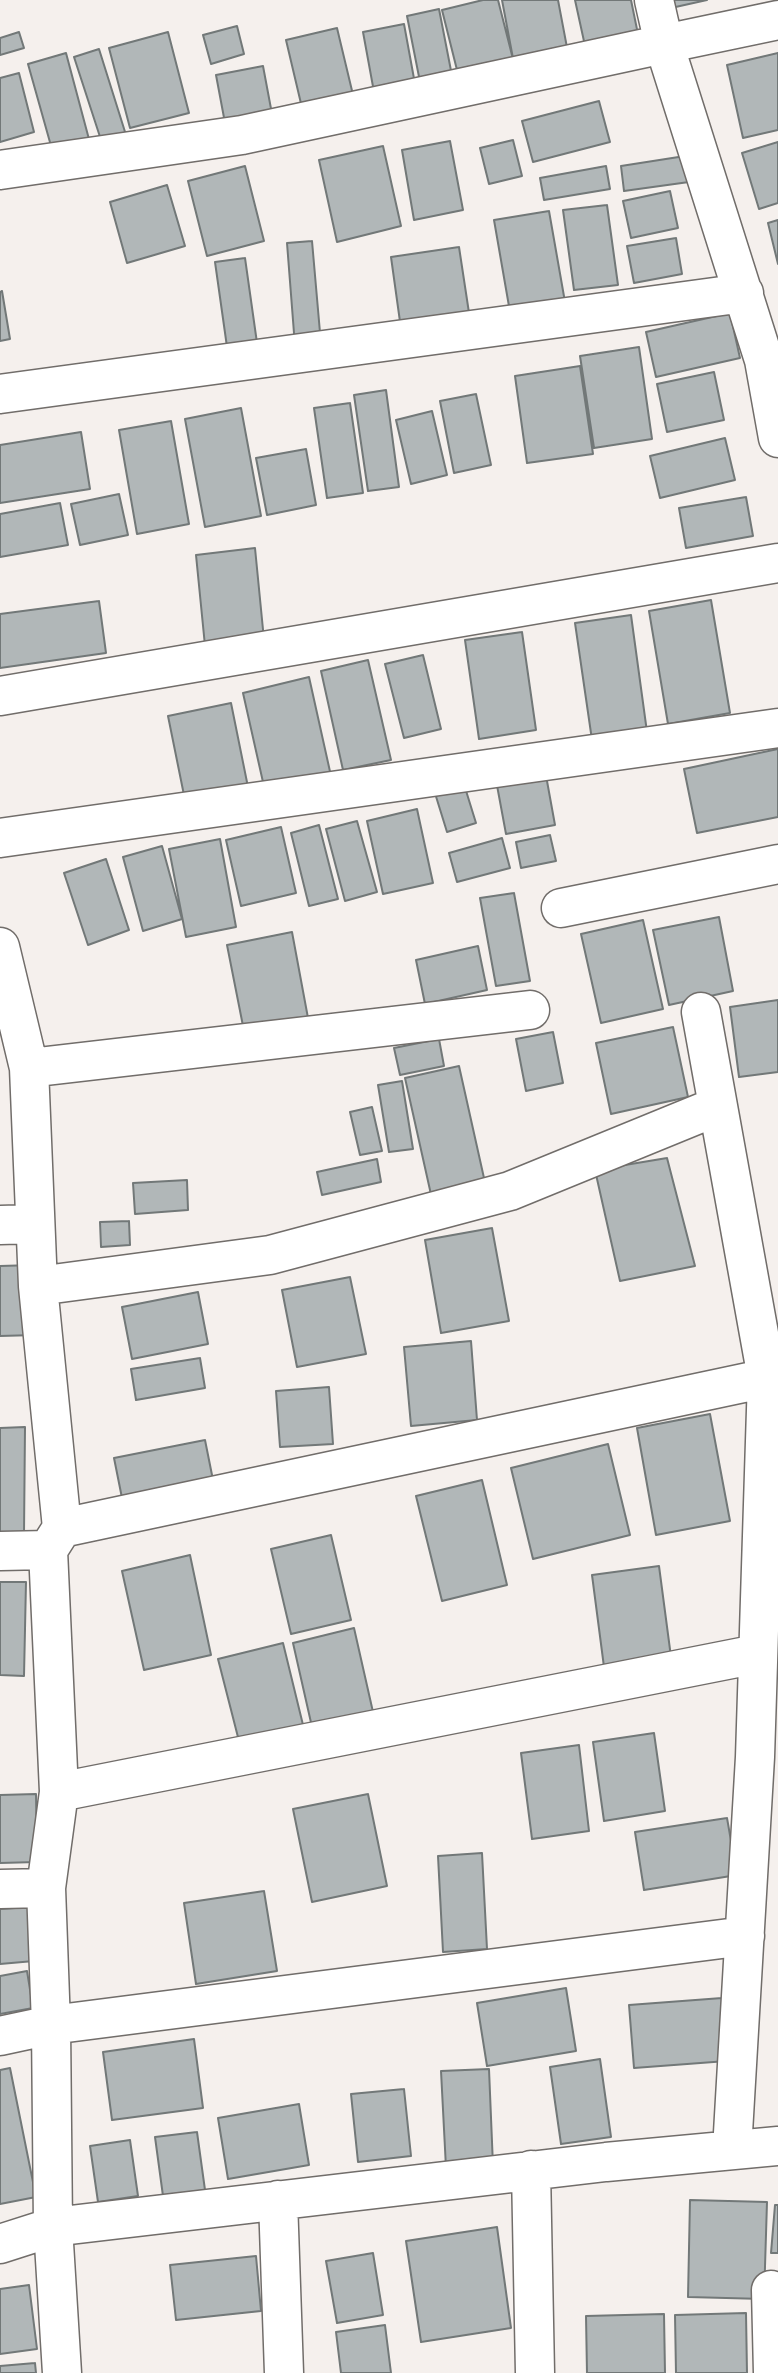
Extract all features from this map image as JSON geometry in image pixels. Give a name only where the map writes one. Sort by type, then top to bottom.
[{"type":"street","points":[[654,0],[664,44],[764,360],[778,438]]},
{"type":"street","points":[[0,170],[242,135],[778,20]]},
{"type":"street","points":[[0,394],[744,293]]},
{"type":"street","points":[[0,696],[778,563]]},
{"type":"street","points":[[0,838],[778,728]]},
{"type":"street","points":[[561,908],[778,864]]},
{"type":"street","points":[[0,947],[29,1068],[18,1225],[38,1286],[55,1539],[59,1792],[46,1888],[51,2025],[53,2227],[62,2373]]},
{"type":"street","points":[[29,1068],[530,1010]]},
{"type":"street","points":[[701,1012],[767,1378],[755,1757],[732,2151]]},
{"type":"street","points":[[38,1286],[270,1255],[510,1191],[718,1106]]},
{"type":"street","points":[[0,1551],[767,1378]]},
{"type":"street","points":[[59,1792],[757,1654]]},
{"type":"street","points":[[0,1889],[46,1888]]},
{"type":"street","points":[[0,2036],[51,2025],[745,1936]]},
{"type":"street","points":[[0,2244],[53,2227],[531,2170],[778,2146]]},
{"type":"street","points":[[531,2170],[535,2373]]},
{"type":"street","points":[[278,2200],[284,2373]]},
{"type":"street","points":[[771,2290],[773,2373]]},
{"type":"building","points":[[483,0],[498,0],[514,63],[459,78],[442,10]]},
{"type":"building","points":[[502,0],[558,0],[569,58],[515,69]]},
{"type":"building","points":[[575,0],[631,0],[640,44],[587,55]]},
{"type":"building","points":[[669,0],[707,0],[671,8]]},
{"type":"building","points":[[439,9],[454,86],[422,92],[407,16]]},
{"type":"building","points":[[404,24],[415,84],[374,92],[363,32]]},
{"type":"building","points":[[237,26],[244,54],[211,64],[203,35]]},
{"type":"building","points":[[337,28],[354,99],[303,112],[286,40]]},
{"type":"building","points":[[19,32],[24,48],[0,55],[0,38]]},
{"type":"building","points":[[168,32],[189,113],[130,128],[109,48]]},
{"type":"building","points":[[99,49],[126,135],[102,143],[74,57]]},
{"type":"building","points":[[66,53],[90,143],[53,153],[28,64]]},
{"type":"building","points":[[778,53],[778,130],[743,138],[727,65]]},
{"type":"building","points":[[263,66],[272,114],[225,123],[216,75]]},
{"type":"building","points":[[19,73],[34,132],[0,142],[0,78]]},
{"type":"building","points":[[599,101],[610,142],[533,162],[522,121]]},
{"type":"building","points":[[513,140],[522,176],[489,184],[480,148]]},
{"type":"building","points":[[450,141],[463,210],[414,220],[402,150]]},
{"type":"building","points":[[778,142],[778,203],[759,209],[742,153]]},
{"type":"building","points":[[383,146],[401,226],[337,242],[319,160]]},
{"type":"building","points":[[685,156],[689,182],[624,191],[621,166]]},
{"type":"building","points":[[245,166],[264,241],[207,256],[188,181]]},
{"type":"building","points":[[606,166],[610,189],[544,200],[540,178]]},
{"type":"building","points":[[167,185],[185,246],[127,263],[110,202]]},
{"type":"building","points":[[670,191],[678,228],[631,238],[623,201]]},
{"type":"building","points":[[607,205],[618,285],[574,290],[563,210]]},
{"type":"building","points":[[549,211],[565,302],[510,312],[494,220]]},
{"type":"building","points":[[778,220],[778,264],[768,223]]},
{"type":"building","points":[[676,238],[682,274],[634,283],[627,246]]},
{"type":"building","points":[[312,241],[321,344],[295,346],[287,243]]},
{"type":"building","points":[[459,247],[471,326],[402,336],[391,257]]},
{"type":"building","points":[[245,258],[258,350],[228,354],[215,262]]},
{"type":"building","points":[[2,291],[10,339],[0,341],[0,292]]},
{"type":"building","points":[[730,313],[740,358],[656,377],[646,332]]},
{"type":"building","points":[[639,347],[652,439],[594,448],[580,356]]},
{"type":"building","points":[[580,366],[593,454],[527,463],[515,376]]},
{"type":"building","points":[[714,372],[724,420],[667,432],[657,384]]},
{"type":"building","points":[[386,390],[399,487],[368,491],[354,395]]},
{"type":"building","points":[[476,394],[491,465],[454,473],[440,401]]},
{"type":"building","points":[[350,403],[363,493],[327,498],[314,408]]},
{"type":"building","points":[[241,408],[261,516],[205,527],[185,419]]},
{"type":"building","points":[[432,411],[447,475],[411,484],[396,420]]},
{"type":"building","points":[[171,421],[189,524],[137,534],[119,430]]},
{"type":"building","points":[[81,432],[90,489],[0,503],[0,445]]},
{"type":"building","points":[[725,438],[735,480],[660,498],[650,456]]},
{"type":"building","points":[[306,449],[316,505],[267,515],[256,458]]},
{"type":"building","points":[[119,494],[128,535],[80,545],[71,504]]},
{"type":"building","points":[[746,497],[753,536],[686,548],[679,508]]},
{"type":"building","points":[[60,503],[68,545],[0,557],[0,514]]},
{"type":"building","points":[[255,548],[265,650],[206,656],[196,555]]},
{"type":"building","points":[[711,600],[730,713],[668,724],[649,611]]},
{"type":"building","points":[[99,601],[106,653],[0,668],[0,614]]},
{"type":"building","points":[[631,615],[647,732],[592,740],[575,623]]},
{"type":"building","points":[[522,632],[536,730],[479,739],[465,640]]},
{"type":"building","points":[[423,655],[441,729],[404,738],[385,664]]},
{"type":"building","points":[[368,660],[391,760],[343,770],[321,671]]},
{"type":"building","points":[[309,677],[331,776],[265,791],[243,693]]},
{"type":"building","points":[[231,703],[250,797],[187,810],[168,716]]},
{"type":"building","points":[[778,749],[778,817],[697,833],[684,769]]},
{"type":"building","points":[[545,770],[555,825],[506,834],[496,780]]},
{"type":"building","points":[[463,781],[476,823],[447,832],[434,790]]},
{"type":"building","points":[[417,809],[433,883],[383,894],[367,821]]},
{"type":"building","points":[[357,821],[377,892],[345,901],[326,829]]},
{"type":"building","points":[[319,825],[338,899],[309,906],[291,833]]},
{"type":"building","points":[[281,827],[296,893],[241,906],[226,840]]},
{"type":"building","points":[[550,835],[556,861],[521,868],[516,842]]},
{"type":"building","points":[[502,838],[510,868],[457,882],[449,853]]},
{"type":"building","points":[[220,839],[236,927],[186,937],[169,849]]},
{"type":"building","points":[[162,846],[182,919],[143,931],[123,857]]},
{"type":"building","points":[[106,859],[129,930],[88,945],[64,873]]},
{"type":"building","points":[[514,893],[530,981],[496,986],[480,898]]},
{"type":"building","points":[[719,917],[733,991],[669,1005],[653,930]]},
{"type":"building","points":[[643,920],[663,1009],[601,1023],[581,934]]},
{"type":"building","points":[[292,932],[308,1018],[244,1031],[227,945]]},
{"type":"building","points":[[478,946],[487,990],[425,1004],[416,960]]},
{"type":"building","points":[[778,1000],[778,1072],[739,1077],[730,1007]]},
{"type":"building","points":[[673,1027],[688,1097],[611,1114],[596,1043]]},
{"type":"building","points":[[553,1032],[563,1083],[526,1091],[516,1039]]},
{"type":"building","points":[[439,1039],[444,1066],[400,1075],[394,1048]]},
{"type":"building","points":[[459,1066],[486,1187],[432,1199],[405,1078]]},
{"type":"building","points":[[402,1081],[413,1149],[389,1152],[378,1085]]},
{"type":"building","points":[[372,1107],[382,1151],[360,1155],[350,1112]]},
{"type":"building","points":[[667,1158],[695,1266],[620,1281],[595,1170]]},
{"type":"building","points":[[377,1159],[381,1182],[322,1195],[317,1172]]},
{"type":"building","points":[[187,1180],[188,1210],[135,1214],[133,1183]]},
{"type":"building","points":[[129,1221],[130,1245],[101,1247],[100,1222]]},
{"type":"building","points":[[492,1228],[509,1321],[441,1333],[425,1240]]},
{"type":"building","points":[[34,1265],[36,1335],[0,1336],[0,1266]]},
{"type":"building","points":[[350,1277],[366,1354],[297,1367],[282,1290]]},
{"type":"building","points":[[198,1292],[208,1344],[132,1359],[122,1307]]},
{"type":"building","points":[[471,1341],[477,1420],[411,1426],[404,1347]]},
{"type":"building","points":[[200,1358],[205,1388],[136,1400],[131,1369]]},
{"type":"building","points":[[329,1387],[333,1444],[280,1447],[276,1391]]},
{"type":"building","points":[[710,1414],[730,1521],[656,1535],[637,1428]]},
{"type":"building","points":[[25,1427],[24,1534],[0,1534],[0,1428]]},
{"type":"building","points":[[205,1440],[213,1480],[122,1498],[114,1458]]},
{"type":"building","points":[[608,1444],[630,1535],[533,1559],[511,1468]]},
{"type":"building","points":[[482,1480],[507,1585],[442,1601],[416,1496]]},
{"type":"building","points":[[331,1535],[351,1620],[291,1634],[271,1549]]},
{"type":"building","points":[[190,1555],[211,1655],[144,1670],[122,1571]]},
{"type":"building","points":[[659,1566],[671,1657],[604,1667],[592,1575]]},
{"type":"building","points":[[0,1582],[26,1582],[24,1676],[0,1675]]},
{"type":"building","points":[[354,1628],[373,1712],[312,1727],[293,1643]]},
{"type":"building","points":[[283,1643],[304,1729],[240,1745],[218,1659]]},
{"type":"building","points":[[654,1733],[665,1811],[604,1821],[593,1742]]},
{"type":"building","points":[[579,1745],[589,1831],[532,1839],[521,1753]]},
{"type":"building","points":[[36,1794],[37,1862],[0,1863],[0,1795]]},
{"type":"building","points":[[368,1794],[387,1886],[312,1902],[293,1809]]},
{"type":"building","points":[[727,1818],[737,1875],[644,1890],[635,1832]]},
{"type":"building","points":[[482,1853],[487,1949],[443,1952],[438,1856]]},
{"type":"building","points":[[264,1891],[277,1971],[196,1984],[184,1903]]},
{"type":"building","points":[[30,1907],[34,1961],[0,1964],[0,1909]]},
{"type":"building","points":[[27,1971],[33,2008],[0,2014],[0,1976]]},
{"type":"building","points":[[566,1988],[576,2051],[487,2066],[477,2003]]},
{"type":"building","points":[[722,1998],[727,2061],[634,2068],[629,2005]]},
{"type":"building","points":[[194,2039],[203,2108],[112,2120],[103,2052]]},
{"type":"building","points":[[600,2059],[611,2137],[561,2144],[550,2067]]},
{"type":"building","points":[[10,2068],[36,2197],[0,2204],[0,2070]]},
{"type":"building","points":[[489,2069],[493,2166],[446,2168],[441,2071]]},
{"type":"building","points":[[404,2089],[411,2156],[358,2162],[351,2094]]},
{"type":"building","points":[[299,2104],[309,2165],[228,2179],[218,2118]]},
{"type":"building","points":[[197,2132],[205,2190],[163,2196],[155,2137]]},
{"type":"building","points":[[130,2140],[138,2196],[98,2202],[90,2146]]},
{"type":"building","points":[[690,2200],[767,2202],[764,2299],[688,2297]]},
{"type":"building","points":[[775,2205],[778,2205],[778,2253],[771,2253]]},
{"type":"building","points":[[497,2227],[511,2328],[421,2342],[406,2241]]},
{"type":"building","points":[[373,2253],[383,2315],[337,2323],[326,2261]]},
{"type":"building","points":[[256,2256],[261,2311],[176,2320],[170,2265]]},
{"type":"building","points":[[29,2285],[37,2349],[0,2354],[0,2289]]},
{"type":"building","points":[[746,2313],[747,2373],[676,2373],[675,2315]]},
{"type":"building","points":[[664,2314],[665,2373],[587,2373],[586,2316]]},
{"type":"building","points":[[385,2325],[391,2373],[341,2373],[336,2332]]},
{"type":"building","points":[[35,2363],[36,2373],[0,2373],[0,2366]]}]
